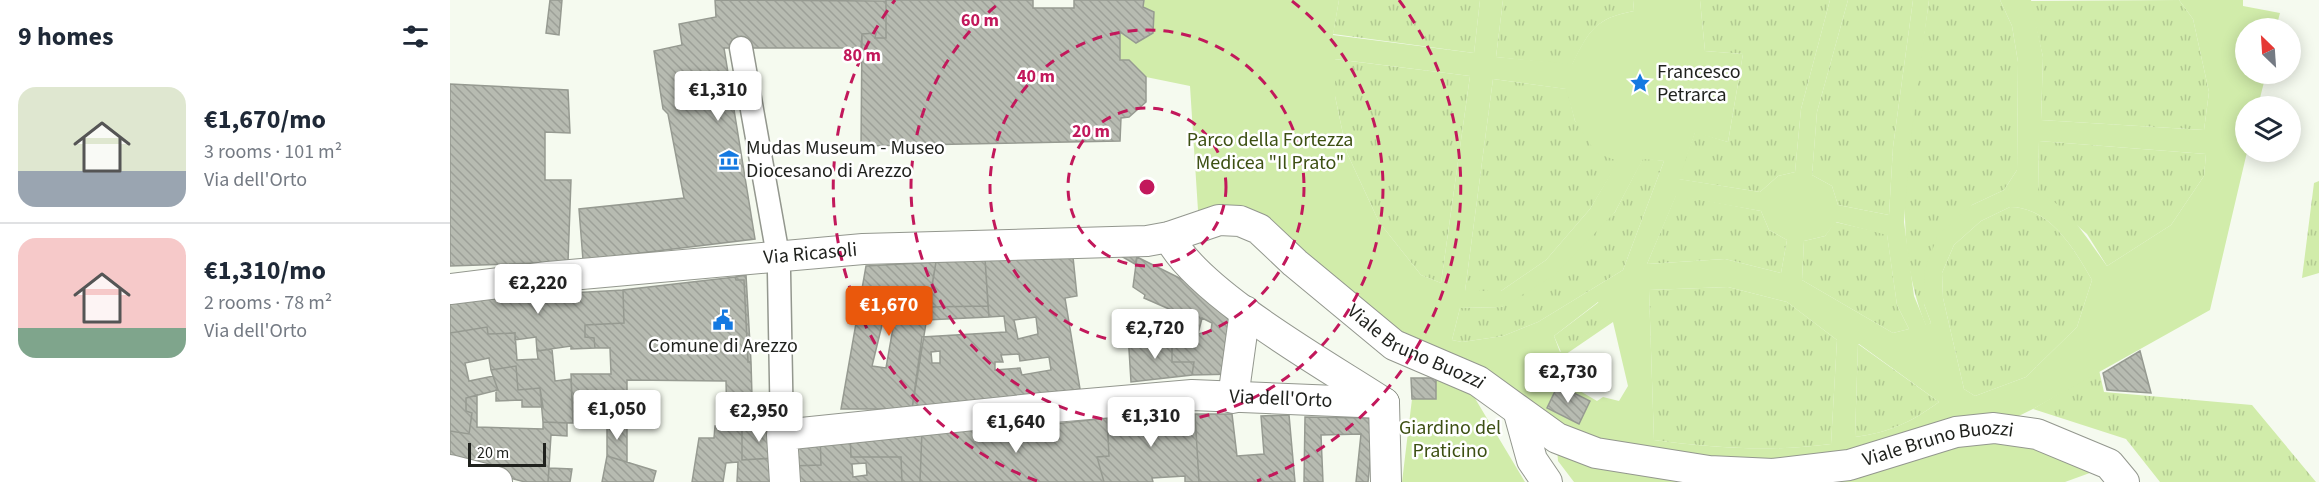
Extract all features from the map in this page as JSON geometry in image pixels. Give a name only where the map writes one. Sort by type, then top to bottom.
[{"type":"street","points":[[741,48],[778,261],[785,482]]},
{"type":"street","name":"Viale Bruno Buozzi","points":[[1169,237],[1219,220],[1240,221],[1259,229],[1295,263],[1394,345],[1478,381],[1557,438],[1596,453],[1708,471],[1773,474],[1849,465],[1956,432],[1994,428],[2037,434],[2057,442],[2109,464],[2124,482]]},
{"type":"street","points":[[1169,237],[1178,255],[1245,311],[1384,403],[1386,482]]},
{"type":"street","name":"Via Ricasoli","points":[[450,289],[548,277],[863,249],[1148,241],[1169,237]]},
{"type":"street","points":[[1233,398],[1245,311]]},
{"type":"street","name":"Via dell'Orto","points":[[782,435],[1192,395],[1384,403]]},
{"type":"street","points":[[1520,413],[1532,460],[1547,482]]},
{"type":"street","points":[[450,470],[497,482]]},
{"type":"green space","name":"Parco della Fortezza Medicea \"Il Prato\"","points":[[1144,0],[1339,0],[1333,35],[1474,53],[1480,0],[1503,0],[1496,57],[1572,64],[1583,43],[1602,22],[1634,11],[1633,0],[1700,0],[1705,51],[1743,54],[1728,142],[1695,133],[1679,179],[1760,192],[1778,176],[1795,172],[1801,109],[1830,0],[1848,0],[1817,112],[1812,175],[1832,186],[1838,205],[1889,215],[1893,147],[1913,0],[1929,0],[1910,145],[1904,222],[1914,296],[1926,325],[1931,323],[1924,304],[1925,269],[1938,235],[1972,205],[2004,190],[2017,170],[2018,62],[2012,26],[2000,0],[2031,0],[2043,57],[2041,120],[2204,130],[2209,92],[2193,19],[2179,0],[2243,0],[2243,6],[2280,13],[2279,18],[2235,18],[2235,84],[2264,84],[2260,96],[2235,96],[2235,162],[2245,162],[2210,310],[2033,409],[1994,428],[1849,465],[1596,453],[1394,345],[1259,229],[1199,226],[1190,86],[1146,77],[1129,60],[1120,60],[1120,32],[1136,43],[1153,33],[1154,12],[1143,7]],"holes":[[[1335,59],[1470,76],[1441,283],[1421,275],[1379,222],[1347,153],[1335,96]],[[1493,79],[1566,89],[1575,121],[1596,153],[1618,161],[1590,209],[1546,260],[1501,291],[1465,291]],[[2039,141],[2206,154],[2204,176],[2171,225],[2107,266],[2069,215],[2050,198],[2038,191]],[[1643,159],[1664,161],[1623,270],[1538,322],[1503,336],[1462,342],[1452,340],[1460,308],[1502,307],[1555,275],[1615,212]],[[1676,196],[1761,211],[1769,230],[1787,240],[1781,273],[1725,259],[1647,264]],[[2010,207],[2037,214],[2049,222],[2069,243],[2092,280],[2077,327],[2026,377],[1975,396],[1964,389],[1943,298],[1942,273],[1954,245],[1981,221]],[[1836,222],[1887,235],[1897,305],[1909,329],[1893,333],[1802,280],[1804,241],[1825,236]],[[1728,287],[1787,302],[1837,340],[1831,444],[1764,448],[1721,447],[1654,440],[1649,290]],[[1598,302],[1609,319],[1560,352],[1554,336]],[[1613,322],[1628,386],[1619,401],[1603,397],[1597,401],[1539,367],[1556,361]],[[1858,344],[1859,344],[1939,402],[1909,421],[1879,432],[1855,437]],[[1558,386],[1590,401],[1579,424],[1547,408]]]},
{"type":"green space","points":[[1339,0],[1480,0],[1474,53],[1333,34]]},
{"type":"green space","points":[[1503,0],[1633,0],[1634,11],[1610,18],[1595,28],[1583,43],[1572,65],[1496,57]]},
{"type":"green space","points":[[1700,0],[1830,0],[1801,109],[1795,172],[1778,176],[1760,192],[1678,179],[1695,132],[1728,142],[1743,54],[1705,51]]},
{"type":"green space","points":[[1848,0],[1913,0],[1893,147],[1889,215],[1838,205],[1832,186],[1812,175],[1817,112]]},
{"type":"green space","points":[[1929,0],[2000,0],[2012,26],[2018,62],[2017,170],[2004,190],[1972,205],[1924,304],[1931,323],[1926,326],[1913,287],[1907,247],[1905,206],[1906,164]]},
{"type":"green space","points":[[2179,0],[2193,19],[2209,92],[2204,130],[2041,120],[2043,57],[2030,1]]},
{"type":"green space","points":[[1334,59],[1470,76],[1441,283],[1421,275],[1379,222],[1347,153],[1335,96]]},
{"type":"green space","points":[[1493,79],[1567,89],[1575,121],[1619,161],[1590,209],[1546,260],[1501,291],[1465,291]]},
{"type":"green space","points":[[2039,141],[2206,154],[2204,176],[2171,225],[2107,266],[2087,234],[2038,192]]},
{"type":"green space","points":[[1643,158],[1664,161],[1623,270],[1538,322],[1503,336],[1462,342],[1452,340],[1460,308],[1502,307],[1615,212]]},
{"type":"green space","points":[[2319,181],[2319,273],[2302,278],[2314,183]]},
{"type":"green space","points":[[1676,195],[1761,211],[1769,230],[1787,240],[1781,273],[1725,259],[1647,264]]},
{"type":"green space","points":[[2010,207],[2037,214],[2049,222],[2069,243],[2092,280],[2077,327],[2026,377],[1975,396],[1964,389],[1943,298],[1942,273],[1954,245],[1981,221]]},
{"type":"green space","points":[[1835,222],[1887,234],[1897,305],[1909,329],[1893,333],[1802,280],[1804,241],[1825,236]]},
{"type":"green space","points":[[1728,287],[1787,302],[1837,340],[1831,444],[1787,448],[1743,448],[1654,440],[1649,290]]},
{"type":"green space","points":[[1599,302],[1610,319],[1561,352],[1554,336]]},
{"type":"green space","points":[[1858,344],[1939,402],[1899,426],[1855,437]]},
{"type":"green space","points":[[2099,370],[2104,392],[2252,405],[2316,482],[2160,482],[2126,439],[2033,409]]},
{"type":"green space","name":"Giardino del Praticino","points":[[1436,378],[1473,395],[1525,482],[1402,482],[1412,399],[1436,399]]},
{"type":"green space","points":[[1993,437],[2032,444],[2098,470],[2065,482],[1792,482]]},
{"type":"green space","points":[[1557,448],[1715,482],[1574,482],[1558,461]]},
{"type":"building","points":[[550,0],[562,0],[559,35],[546,33]]},
{"type":"building","points":[[715,0],[886,1],[886,38],[875,38],[876,33],[862,34],[861,48],[724,48],[755,239],[583,260],[579,209],[684,198],[668,114],[663,109],[654,51],[682,45],[679,24],[716,17]]},
{"type":"building","points":[[886,0],[1033,0],[1033,8],[1074,8],[1074,0],[1144,0],[1143,7],[1154,12],[1153,33],[1136,43],[1120,32],[1120,60],[1129,60],[1146,77],[1146,102],[1129,117],[1121,118],[1120,141],[861,146],[862,34],[876,33],[875,38],[886,38]]},
{"type":"building","points":[[450,84],[568,90],[570,133],[545,132],[545,180],[571,180],[568,262],[450,266]]},
{"type":"building","points":[[1119,245],[1137,257],[1135,264],[1114,252],[1073,257],[1077,296],[1065,298],[1080,389],[1024,398],[912,409],[922,337],[1006,332],[1004,316],[989,317],[985,259]],"holes":[[[1036,317],[1038,334],[1018,339],[1014,320]],[[940,351],[940,363],[932,363],[931,352]],[[1019,354],[1020,361],[1049,357],[1051,370],[1022,375],[1020,368],[995,370],[995,362],[1003,362],[1001,355]]]},
{"type":"building","points":[[1137,257],[1226,301],[1238,331],[1236,374],[1192,375],[1194,362],[1172,362],[1172,339],[1166,337],[1176,312],[1144,298],[1145,295],[1133,287]],"holes":[[[1202,318],[1212,323],[1211,331],[1198,334]]]},
{"type":"building","points":[[985,259],[988,306],[928,307],[936,262]]},
{"type":"building","points":[[936,262],[912,409],[841,409],[866,266]],"holes":[[[882,325],[893,328],[886,368],[872,366]]]},
{"type":"building","points":[[746,275],[751,362],[748,362],[744,280],[736,280],[735,277]]},
{"type":"building","points":[[735,277],[736,280],[744,280],[748,362],[751,362],[752,396],[742,397],[742,427],[727,425],[726,381],[627,380],[627,422],[573,423],[571,374],[611,374],[610,348],[595,348],[594,338],[585,337],[585,325],[624,323],[623,290]]},
{"type":"building","points":[[510,289],[570,293],[623,290],[624,323],[585,325],[585,337],[594,338],[595,348],[571,349],[571,346],[537,351],[536,337],[515,340],[515,333],[488,334],[487,327],[450,333],[450,297]]},
{"type":"building","points":[[988,306],[989,317],[926,320],[928,307]]},
{"type":"building","points":[[487,327],[488,334],[515,333],[517,360],[538,359],[537,351],[552,349],[555,381],[571,379],[573,423],[543,422],[540,388],[518,390],[516,366],[491,370],[489,358],[465,363],[469,381],[493,376],[498,390],[466,398],[466,411],[472,413],[469,434],[450,431],[450,333]]},
{"type":"building","points":[[1128,333],[1135,334],[1135,341],[1166,337],[1172,339],[1172,362],[1194,362],[1192,375],[1131,382]]},
{"type":"building","points":[[2140,351],[2151,393],[2107,390],[2103,373]]},
{"type":"building","points":[[516,366],[518,390],[540,388],[543,407],[522,407],[522,400],[496,401],[496,390],[498,390],[491,370]]},
{"type":"building","points":[[1411,378],[1436,378],[1436,399],[1412,399]]},
{"type":"building","points":[[1558,385],[1590,401],[1579,424],[1547,408]]},
{"type":"building","points":[[477,395],[477,427],[543,429],[543,422],[567,423],[567,436],[551,435],[548,482],[525,482],[450,462],[450,431],[469,434],[472,413],[466,411],[466,398]]},
{"type":"building","points":[[777,395],[776,426],[742,427],[742,397]]},
{"type":"building","points":[[1141,414],[1195,414],[1199,482],[1185,482],[1185,476],[1152,478],[1153,482],[1104,482],[1097,457],[1109,456],[1107,418]]},
{"type":"building","points":[[1195,414],[1232,414],[1237,456],[1264,454],[1261,416],[1289,415],[1295,482],[1199,482]]},
{"type":"building","points":[[1305,417],[1372,418],[1374,426],[1368,482],[1356,482],[1361,434],[1321,435],[1323,482],[1304,482]]},
{"type":"building","points":[[1107,418],[1109,456],[1097,457],[1104,482],[920,482],[922,431],[1029,427]]},
{"type":"building","points":[[627,422],[627,462],[607,456],[607,423]]},
{"type":"building","points":[[715,426],[742,427],[742,460],[772,458],[773,482],[737,482],[738,462],[726,463],[723,482],[692,482],[699,438],[714,438]]},
{"type":"building","points":[[776,426],[776,458],[742,460],[742,427]]},
{"type":"building","points":[[922,431],[920,482],[902,482],[901,457],[851,457],[850,433]]},
{"type":"building","points":[[850,433],[851,457],[901,457],[902,482],[792,482],[791,466],[821,465],[820,434]],"holes":[[[866,463],[867,475],[853,477],[852,464]]]},
{"type":"building","points":[[820,434],[821,465],[791,466],[796,443]]},
{"type":"building","points":[[607,456],[656,471],[653,482],[602,482]]},
{"type":"building","points":[[549,468],[572,469],[570,482],[548,482]]},
{"type":"place","name":"Francesco Petrarca","points":[[1640,83]]},
{"type":"place","name":"Mudas Museum - Museo Diocesano di Arezzo","points":[[729,160]]},
{"type":"place","name":"Comune di Arezzo","points":[[723,320]]}]
